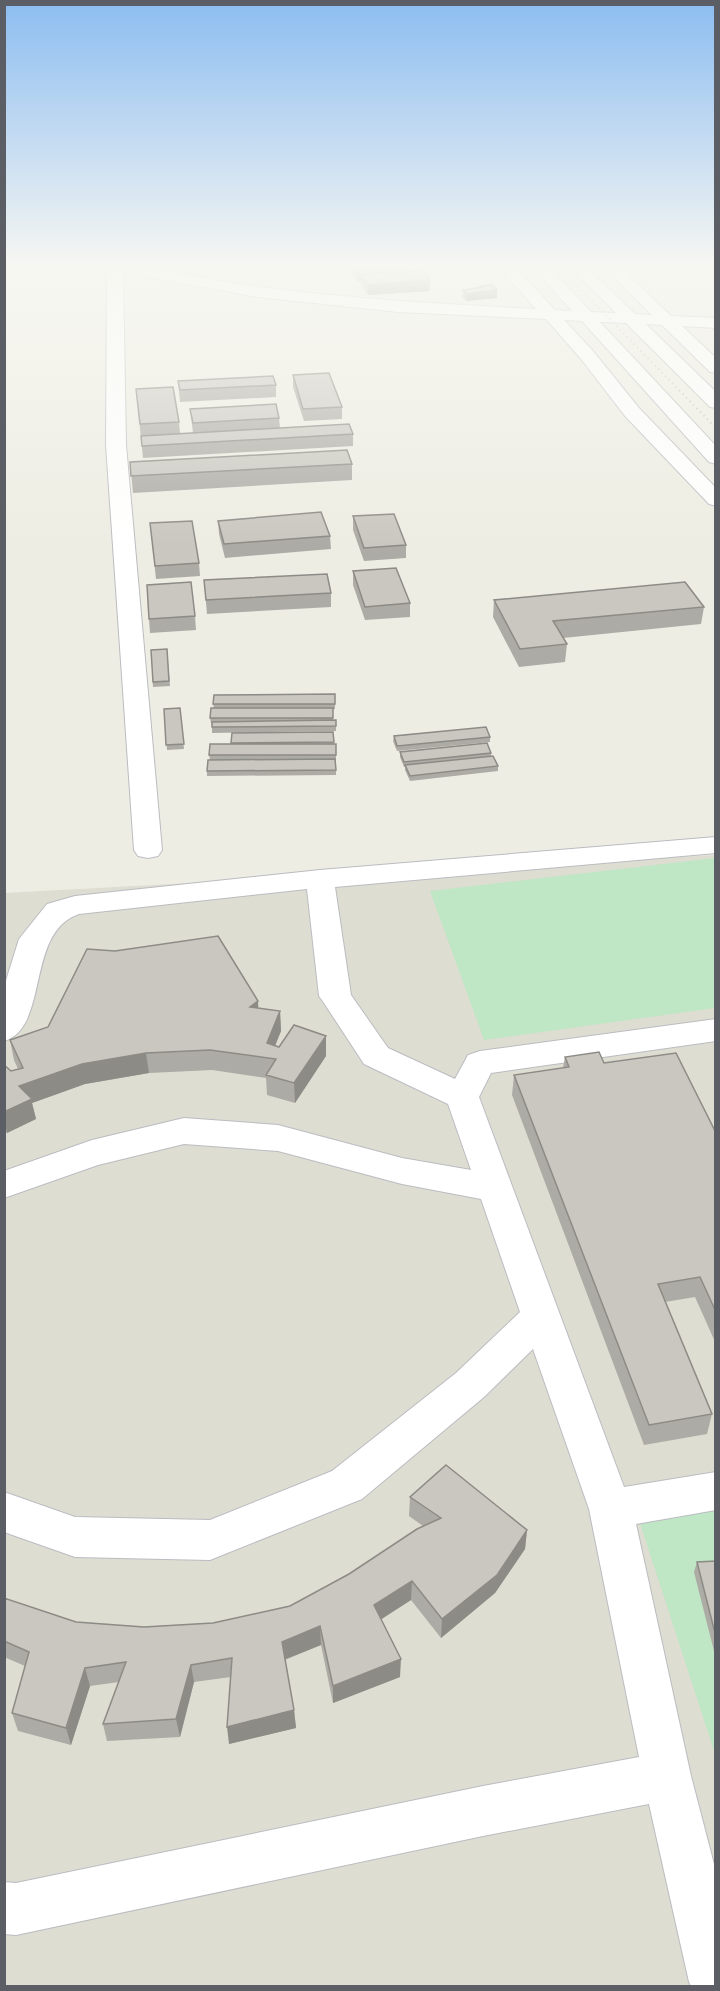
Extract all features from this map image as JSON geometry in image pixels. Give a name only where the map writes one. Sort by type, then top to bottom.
[{"type":"street","points":[[114,358],[116,445],[148,850]]},
{"type":"street","points":[[589,358],[632,411],[716,500]]},
{"type":"street","points":[[626,358],[716,458]]},
{"type":"street","points":[[671,358],[716,403]]},
{"type":"street","points":[[4,1030],[10,1023],[34,939],[57,911],[75,905],[320,879],[716,845]]},
{"type":"street","points":[[320,879],[334,996],[376,1056],[462,1097],[542,1316],[611,1509],[668,1776],[716,1982]]},
{"type":"street","points":[[462,1097],[480,1063],[712,1037]]},
{"type":"street","points":[[4,1185],[92,1153],[184,1131],[278,1138],[402,1171],[495,1188]]},
{"type":"street","points":[[4,1512],[75,1537],[210,1540],[347,1485],[470,1385],[542,1316]]},
{"type":"street","points":[[611,1509],[716,1491]]},
{"type":"street","points":[[4,1908],[16,1909],[483,1811],[668,1776]]},
{"type":"shaded area","points":[[715,855],[715,1986],[5,1986],[5,893]]},
{"type":"green space","points":[[715,858],[715,1008],[484,1040],[430,891]]},
{"type":"green space","points":[[715,1508],[715,1754],[639,1520]]},
{"type":"building","points":[[329,373],[342,407],[303,409],[293,375]]},
{"type":"building","points":[[273,376],[276,385],[180,390],[178,381]]},
{"type":"building","points":[[173,387],[179,422],[140,424],[136,389]]},
{"type":"building","points":[[276,404],[279,418],[193,423],[190,409]]},
{"type":"building","points":[[349,424],[353,434],[142,446],[141,436]]},
{"type":"building","points":[[347,450],[352,464],[131,476],[130,462]]},
{"type":"building","points":[[321,512],[330,536],[224,544],[218,521]]},
{"type":"building","points":[[394,514],[406,545],[364,548],[353,516]]},
{"type":"building","points":[[192,521],[199,563],[155,566],[150,523]]},
{"type":"building","points":[[396,568],[410,603],[365,607],[353,571]]},
{"type":"building","points":[[327,574],[331,593],[206,600],[204,580]]},
{"type":"building","points":[[191,582],[195,616],[149,619],[147,585]]},
{"type":"building","points":[[685,582],[704,607],[553,621],[567,644],[520,649],[494,600]]},
{"type":"building","points":[[167,649],[169,681],[153,682],[151,650]]},
{"type":"building","points":[[335,694],[335,704],[213,704],[214,695]]},
{"type":"building","points":[[180,708],[184,744],[166,745],[164,709]]},
{"type":"building","points":[[211,708],[333,708],[333,718],[210,718]]},
{"type":"building","points":[[336,720],[336,726],[212,727],[212,722]]},
{"type":"building","points":[[486,727],[490,737],[397,746],[394,736]]},
{"type":"building","points":[[333,732],[334,742],[231,743],[232,733]]},
{"type":"building","points":[[487,743],[491,753],[404,762],[400,752]]},
{"type":"building","points":[[210,744],[336,744],[336,755],[209,755]]},
{"type":"building","points":[[493,756],[498,766],[410,776],[405,765]]},
{"type":"building","points":[[335,759],[336,770],[207,771],[208,760]]},
{"type":"building","points":[[218,936],[258,1001],[250,1007],[280,1011],[267,1043],[279,1047],[294,1025],[326,1036],[294,1083],[266,1075],[276,1059],[210,1050],[146,1053],[82,1064],[19,1086],[32,1099],[4,1112],[4,1065],[11,1071],[23,1068],[10,1040],[48,1027],[87,949],[115,951]]},
{"type":"building","points":[[599,1052],[604,1063],[676,1053],[716,1133],[716,1312],[700,1277],[658,1284],[712,1414],[649,1425],[514,1075],[569,1067],[565,1057]]},
{"type":"building","points":[[446,1465],[527,1530],[497,1575],[442,1619],[412,1581],[374,1605],[401,1659],[333,1686],[320,1626],[282,1642],[294,1710],[227,1727],[232,1658],[191,1665],[176,1719],[103,1724],[126,1662],[85,1668],[66,1728],[12,1713],[29,1652],[4,1641],[4,1598],[76,1622],[144,1627],[213,1623],[290,1606],[349,1574],[417,1529],[441,1518],[410,1497]]},
{"type":"building","points":[[716,1561],[716,1637],[697,1562]]},
{"type":"railway","points":[[648,358],[716,428]]}]
